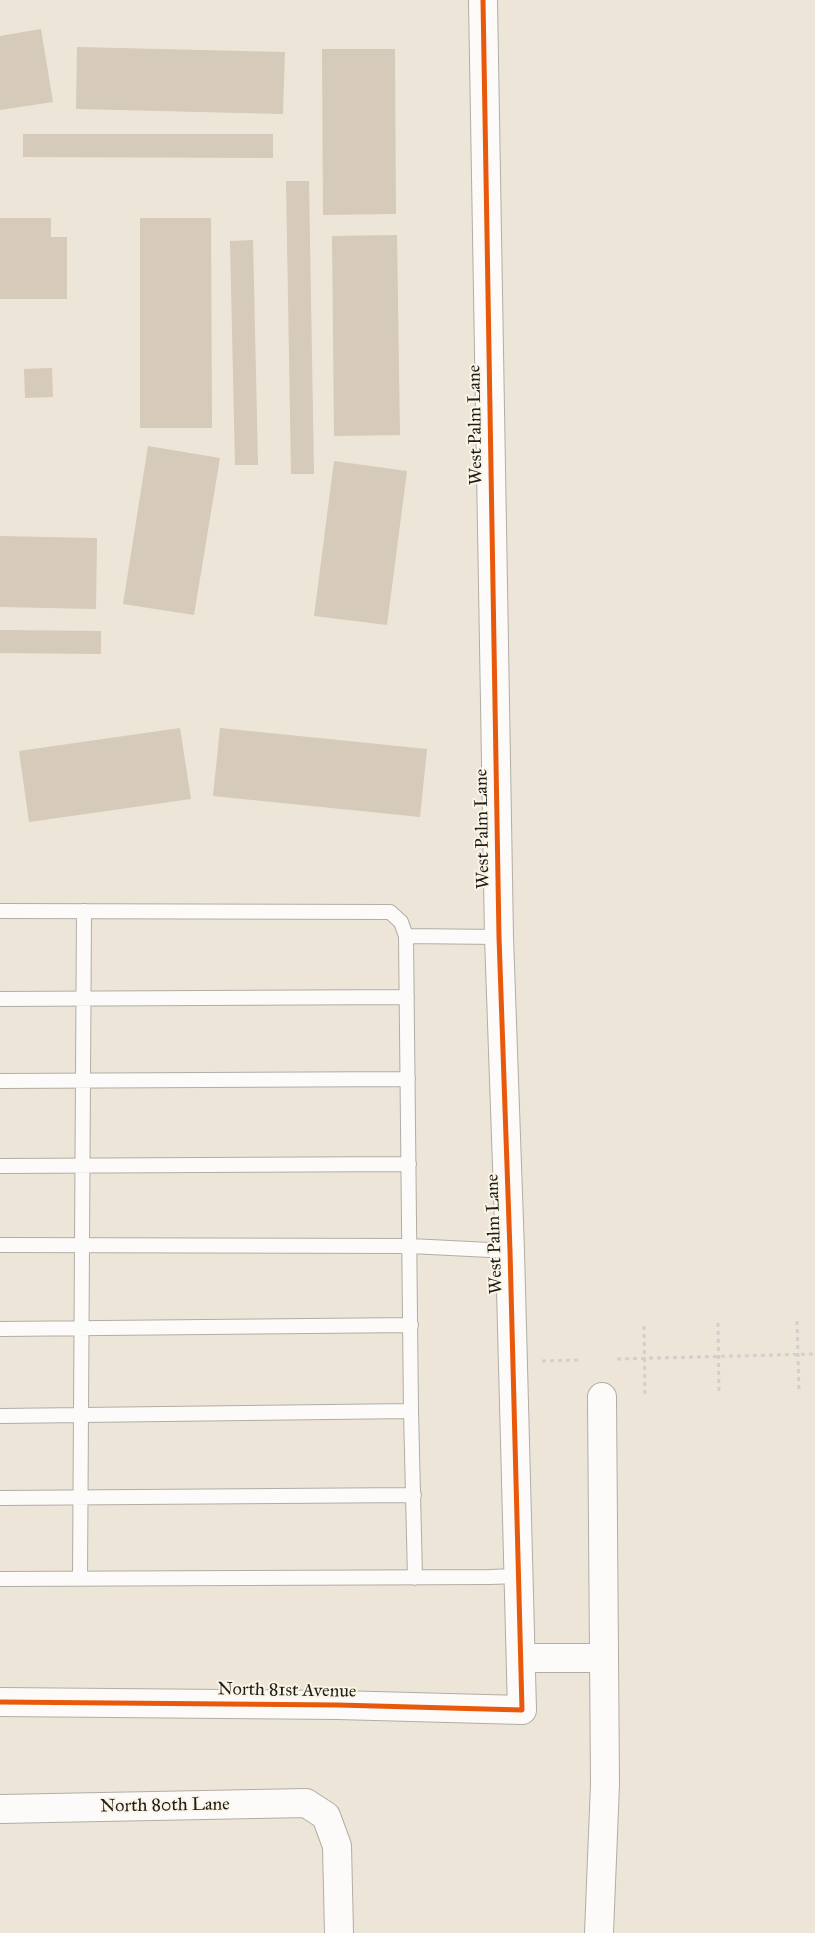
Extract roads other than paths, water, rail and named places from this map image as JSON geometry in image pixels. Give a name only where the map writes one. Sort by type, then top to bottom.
[{"type":"street","name":"West Palm Lane","points":[[483,0],[499,937],[521,1658]]},
{"type":"street","points":[[600,1933],[605,1784],[602,1397]]},
{"type":"street","points":[[521,1658],[604,1658]]},
{"type":"street","name":"North 81st Avenue","points":[[0,1702],[338,1705],[522,1710],[521,1658]]},
{"type":"street","name":"North 80th Lane","points":[[0,1809],[306,1804],[326,1816],[337,1846],[339,1933]]},
{"type":"lane","points":[[0,910],[390,912],[401,922],[406,936],[411,1411],[415,1578]]},
{"type":"lane","points":[[80,1579],[84,911]]},
{"type":"lane","points":[[406,936],[499,937]]},
{"type":"lane","points":[[0,999],[407,997]]},
{"type":"lane","points":[[0,1081],[408,1078]]},
{"type":"lane","points":[[0,1166],[82,1164],[409,1164]]},
{"type":"lane","points":[[0,1246],[82,1244],[410,1246],[510,1251]]},
{"type":"lane","points":[[0,1329],[411,1325]]},
{"type":"lane","points":[[0,1416],[411,1411]]},
{"type":"lane","points":[[0,1498],[414,1495]]},
{"type":"lane","points":[[0,1579],[518,1576]]}]
